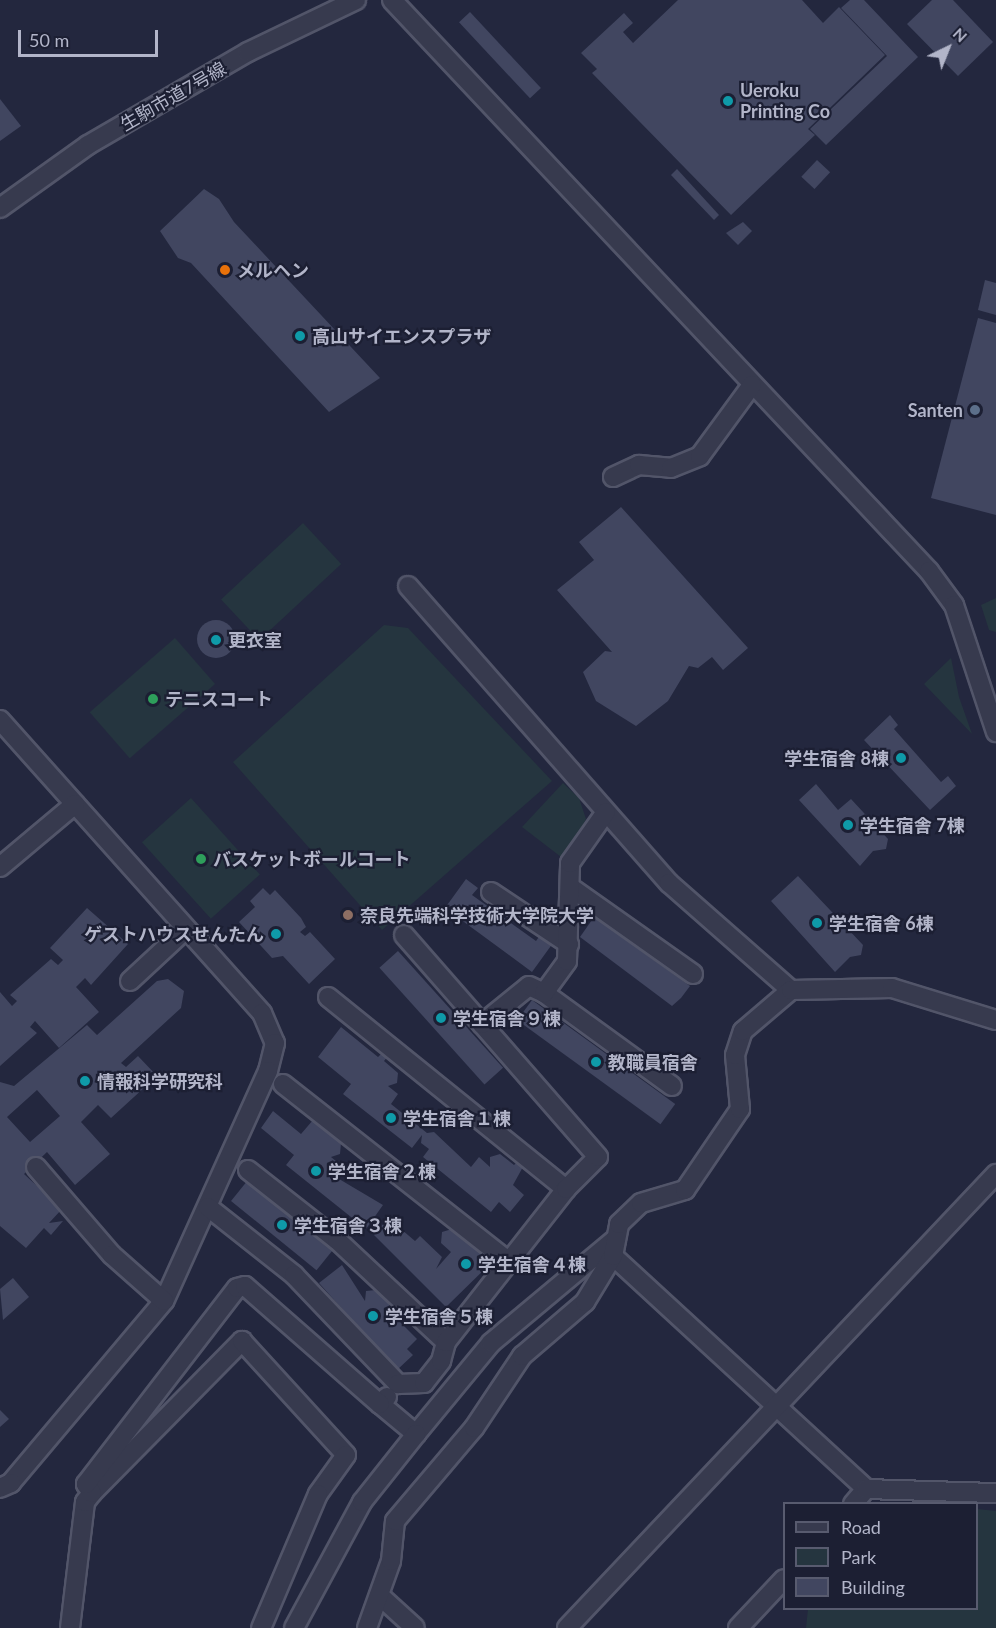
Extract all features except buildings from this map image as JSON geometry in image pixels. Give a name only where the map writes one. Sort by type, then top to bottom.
[{"type":"street","name":"生駒市道7号線","points":[[0,208],[88,145],[248,52],[356,0]]},
{"type":"street","points":[[392,0],[928,571],[954,605],[996,732]]},
{"type":"street","points":[[613,477],[639,465],[671,468],[700,456],[752,385]]},
{"type":"street","points":[[408,586],[669,884],[791,990]]},
{"type":"street","points":[[0,720],[262,1013],[275,1043],[207,1207],[164,1301],[11,1483],[0,1488]]},
{"type":"street","points":[[0,867],[75,804]]},
{"type":"street","points":[[544,993],[567,962],[573,889],[573,856],[606,812]]},
{"type":"street","points":[[573,889],[693,974]]},
{"type":"street","points":[[491,892],[569,944]]},
{"type":"street","points":[[130,981],[186,929]]},
{"type":"street","points":[[380,1404],[398,1384],[424,1383],[441,1361],[446,1342],[566,1189],[598,1157],[404,935]]},
{"type":"street","points":[[482,1024],[529,986],[544,993],[672,1086]]},
{"type":"street","points":[[367,1628],[380,1596],[395,1521],[474,1428],[522,1356],[585,1302],[613,1248],[619,1224],[641,1203],[685,1190],[740,1109],[735,1055],[743,1031],[791,990],[892,988],[996,1020]]},
{"type":"street","points":[[328,996],[566,1189]]},
{"type":"street","points":[[283,1083],[509,1262]]},
{"type":"street","points":[[36,1167],[112,1256],[164,1301]]},
{"type":"street","points":[[248,1170],[337,1240],[446,1342]]},
{"type":"street","points":[[567,1628],[996,1174]]},
{"type":"street","points":[[207,1207],[294,1275],[398,1384]]},
{"type":"street","points":[[613,1248],[776,1407],[866,1489],[996,1493]]},
{"type":"street","points":[[294,1628],[362,1502],[492,1343],[613,1248]]},
{"type":"street","points":[[92,1493],[86,1484],[237,1288],[245,1286],[416,1434]]},
{"type":"street","points":[[70,1628],[85,1502],[242,1341],[346,1455],[318,1494],[261,1628]]},
{"type":"street","points":[[854,1502],[866,1489]]},
{"type":"street","points":[[738,1628],[783,1580]]},
{"type":"street","points":[[380,1596],[415,1628]]},
{"type":"green space","name":"テニスコート","points":[[303,523],[341,564],[259,640],[221,599]]},
{"type":"green space","points":[[996,598],[996,632],[989,630],[981,605]]},
{"type":"green space","points":[[384,625],[408,628],[552,781],[382,930],[233,762]]},
{"type":"green space","name":"テニスコート","points":[[175,638],[215,684],[130,758],[90,712]]},
{"type":"green space","points":[[951,658],[959,697],[972,734],[924,684]]},
{"type":"green space","points":[[563,783],[579,798],[586,819],[565,860],[522,827]]},
{"type":"green space","name":"バスケットボールコート","points":[[191,798],[260,875],[211,919],[142,842]]},
{"type":"green space","points":[[978,1509],[996,1511],[996,1628],[806,1628],[808,1610],[978,1610]]},
{"type":"place","name":"Ueroku Printing Co","points":[[728,101]]},
{"type":"place","name":"メルヘン","points":[[225,270]]},
{"type":"place","name":"高山サイエンスプラザ","points":[[300,336]]},
{"type":"place","name":"Santen","points":[[975,410]]},
{"type":"place","name":"更衣室","points":[[216,640]]},
{"type":"place","name":"テニスコート","points":[[153,699]]},
{"type":"place","name":"学生宿舎 8棟","points":[[901,758]]},
{"type":"place","name":"学生宿舎 7棟","points":[[848,825]]},
{"type":"place","name":"バスケットボールコート","points":[[201,859]]},
{"type":"place","name":"奈良先端科学技術大学院大学","points":[[348,915]]},
{"type":"place","name":"学生宿舎 6棟","points":[[817,923]]},
{"type":"place","name":"ゲストハウスせんたん","points":[[276,934]]},
{"type":"place","name":"学生宿舎９棟","points":[[441,1018]]},
{"type":"place","name":"教職員宿舎","points":[[596,1062]]},
{"type":"place","name":"情報科学研究科","points":[[85,1081]]},
{"type":"place","name":"学生宿舎１棟","points":[[391,1118]]},
{"type":"place","name":"学生宿舎２棟","points":[[316,1171]]},
{"type":"place","name":"学生宿舎３棟","points":[[282,1225]]},
{"type":"place","name":"学生宿舎４棟","points":[[466,1264]]},
{"type":"place","name":"学生宿舎５棟","points":[[373,1316]]}]
